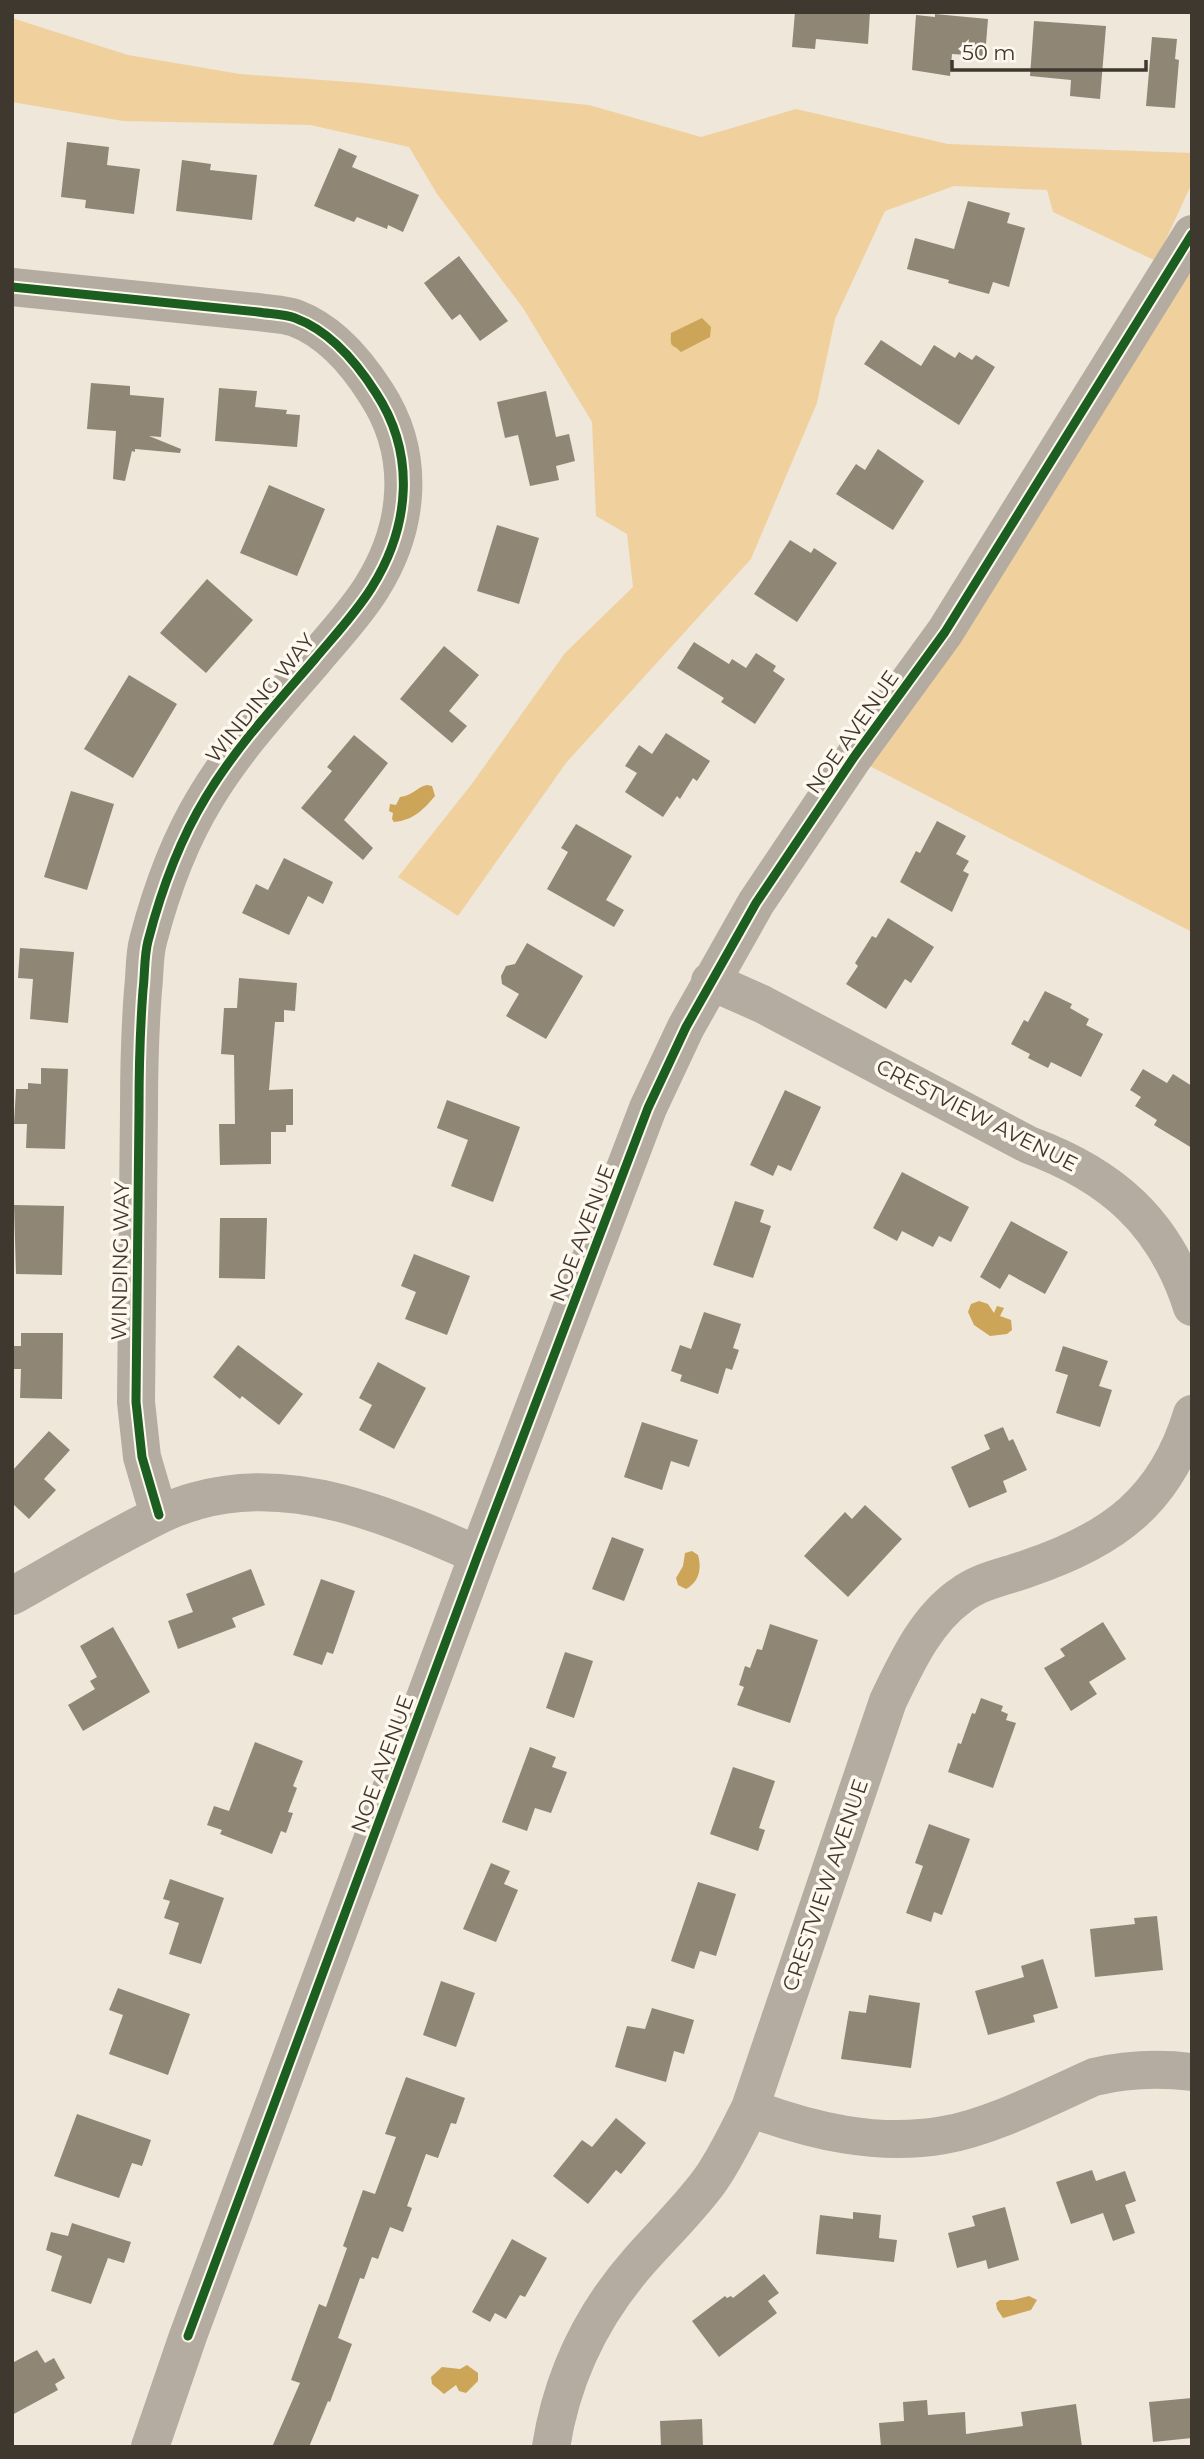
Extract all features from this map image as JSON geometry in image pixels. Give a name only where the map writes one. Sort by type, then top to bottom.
[{"type":"street","name":"NOE AVENUE","points":[[150,2447],[188,2336],[478,1555],[648,1108],[685,1027],[756,903],[854,757],[945,632],[1192,234]]},
{"type":"street","name":"WINDING WAY","points":[[12,287],[295,318],[326,336],[363,373],[383,403],[402,453],[405,488],[403,506],[389,557],[372,588],[350,617],[235,753],[206,797],[181,845],[166,882],[147,945],[140,1042],[136,1402],[142,1457],[159,1515]]},
{"type":"street","name":"CRESTVIEW AVENUE","points":[[710,981],[762,1004],[1029,1145],[1062,1157],[1094,1174],[1122,1196],[1147,1222],[1167,1250],[1184,1282],[1192,1307]]},
{"type":"street","name":"CRESTVIEW AVENUE","points":[[551,2447],[566,2383],[580,2350],[607,2304],[639,2261],[676,2223],[709,2181],[750,2108],[888,1701],[924,1634],[947,1607],[975,1586],[1076,1551],[1107,1534],[1126,1519],[1158,1485],[1168,1470],[1184,1438],[1192,1414]]},
{"type":"street","points":[[12,1596],[159,1515],[196,1500],[231,1494],[267,1492],[354,1507],[405,1523],[478,1555]]},
{"type":"street","points":[[750,2108],[821,2131],[856,2137],[910,2139],[945,2135],[979,2126],[1094,2077],[1146,2069],[1192,2072]]},
{"type":"shaded area","points":[[12,18],[128,55],[240,74],[589,105],[701,137],[796,109],[948,144],[1192,153],[1192,183],[1156,261],[1053,212],[1047,190],[954,186],[885,211],[835,319],[817,403],[751,559],[566,763],[458,916],[398,877],[471,785],[565,653],[633,587],[627,534],[596,516],[592,422],[523,308],[437,194],[409,147],[310,125],[123,121],[12,102]]},
{"type":"shaded area","points":[[1192,240],[1192,932],[860,761]]},
{"type":"shaded area","points":[[702,318],[711,327],[710,337],[681,352],[672,345],[671,333]]},
{"type":"shaded area","points":[[427,785],[432,786],[435,796],[431,801],[413,817],[394,822],[393,813],[389,811],[390,804],[396,805],[400,797]]},
{"type":"shaded area","points":[[979,1301],[988,1304],[994,1313],[997,1306],[1004,1308],[1000,1316],[1011,1320],[1012,1330],[1007,1334],[990,1336],[974,1325],[968,1312],[971,1304]]},
{"type":"shaded area","points":[[692,1551],[698,1555],[700,1565],[697,1579],[686,1589],[678,1585],[676,1578],[683,1566],[685,1553]]},
{"type":"shaded area","points":[[1029,2296],[1037,2300],[1031,2310],[1003,2318],[997,2309],[996,2303],[1000,2300]]},
{"type":"shaded area","points":[[467,2365],[478,2373],[478,2381],[466,2393],[459,2391],[456,2385],[444,2394],[432,2384],[431,2377],[442,2367],[460,2369]]},
{"type":"building","points":[[795,12],[870,12],[868,44],[816,39],[815,49],[792,47]]},
{"type":"building","points":[[935,14],[988,19],[985,56],[952,54],[950,76],[912,70],[916,15],[935,17]]},
{"type":"building","points":[[1034,21],[1106,26],[1100,99],[1070,96],[1071,80],[1030,76]]},
{"type":"building","points":[[1152,37],[1177,39],[1175,59],[1179,60],[1175,108],[1146,106]]},
{"type":"building","points":[[67,142],[109,147],[107,165],[140,169],[134,214],[85,208],[86,200],[61,197]]},
{"type":"building","points":[[339,148],[357,156],[352,167],[419,195],[403,232],[388,225],[387,229],[357,217],[354,222],[314,206]]},
{"type":"building","points":[[182,160],[211,164],[210,170],[257,175],[252,220],[176,211]]},
{"type":"building","points":[[968,201],[1010,213],[1007,223],[1025,228],[1009,287],[993,282],[989,294],[907,269],[915,238],[954,249]]},
{"type":"building","points":[[459,256],[508,321],[480,341],[460,314],[452,320],[424,283]]},
{"type":"building","points":[[881,340],[921,366],[934,345],[955,358],[959,352],[972,360],[976,355],[995,367],[959,425],[864,364]]},
{"type":"building","points":[[91,383],[130,386],[130,395],[164,398],[161,437],[149,436],[181,449],[180,453],[135,449],[135,452],[132,451],[125,481],[113,479],[116,431],[87,429]]},
{"type":"building","points":[[219,388],[257,391],[255,407],[287,410],[286,414],[300,415],[297,447],[215,441]]},
{"type":"building","points":[[546,391],[556,437],[569,434],[575,461],[556,466],[559,480],[530,486],[518,435],[505,438],[497,402]]},
{"type":"building","points":[[878,449],[924,481],[893,530],[836,494],[856,464],[865,470]]},
{"type":"building","points":[[269,485],[325,509],[297,576],[240,553]]},
{"type":"building","points":[[497,525],[539,538],[519,604],[477,591]]},
{"type":"building","points":[[790,540],[811,553],[814,548],[837,563],[797,622],[754,594]]},
{"type":"building","points":[[207,579],[253,620],[206,673],[160,633]]},
{"type":"building","points":[[694,642],[729,664],[732,659],[746,668],[756,653],[776,666],[773,671],[785,679],[755,724],[721,702],[724,698],[677,668]]},
{"type":"building","points":[[444,646],[479,675],[449,711],[467,726],[452,743],[400,699]]},
{"type":"building","points":[[129,675],[177,704],[133,778],[84,749]]},
{"type":"building","points":[[666,733],[710,761],[697,781],[693,778],[680,799],[677,796],[663,817],[625,792],[637,773],[625,766],[639,745],[652,754]]},
{"type":"building","points":[[354,735],[388,763],[344,820],[373,848],[363,860],[301,808],[332,771],[327,767]]},
{"type":"building","points":[[71,791],[114,804],[87,890],[44,877]]},
{"type":"building","points":[[937,821],[966,836],[956,854],[969,861],[963,871],[969,874],[952,912],[900,882],[916,851],[920,853]]},
{"type":"building","points":[[576,824],[632,856],[606,900],[624,910],[614,927],[547,889],[568,852],[561,848]]},
{"type":"building","points":[[284,858],[333,882],[323,904],[308,896],[289,935],[242,913],[256,884],[268,890]]},
{"type":"building","points":[[888,918],[934,947],[911,983],[905,979],[886,1009],[846,984],[872,936],[876,938]]},
{"type":"building","points":[[527,943],[583,976],[546,1039],[506,1016],[519,994],[502,984],[501,976],[506,966],[515,964]]},
{"type":"building","points":[[20,948],[74,952],[68,1023],[30,1019],[33,979],[18,978]]},
{"type":"building","points":[[239,978],[297,983],[295,1011],[284,1010],[284,1022],[275,1022],[269,1090],[293,1089],[293,1125],[286,1125],[286,1132],[271,1132],[271,1164],[220,1165],[219,1124],[235,1124],[234,1055],[221,1054],[224,1008],[237,1008]]},
{"type":"building","points":[[1045,991],[1072,1004],[1070,1008],[1089,1019],[1086,1025],[1103,1034],[1081,1077],[1051,1062],[1048,1068],[1028,1058],[1030,1054],[1011,1044],[1024,1020],[1028,1022]]},
{"type":"building","points":[[41,1068],[68,1069],[65,1149],[26,1148],[27,1124],[14,1124],[16,1089],[28,1089],[28,1083],[41,1084]]},
{"type":"building","points":[[1143,1069],[1167,1083],[1173,1074],[1192,1086],[1192,1148],[1154,1125],[1157,1120],[1135,1106],[1141,1097],[1130,1090]]},
{"type":"building","points":[[785,1090],[821,1107],[791,1171],[778,1165],[773,1176],[750,1165]]},
{"type":"building","points":[[447,1100],[520,1127],[493,1202],[451,1186],[468,1140],[437,1128]]},
{"type":"building","points":[[902,1172],[969,1207],[951,1242],[939,1236],[933,1247],[902,1231],[897,1241],[873,1228]]},
{"type":"building","points":[[735,1201],[764,1210],[760,1222],[771,1226],[753,1278],[713,1265]]},
{"type":"building","points":[[14,1205],[64,1206],[62,1275],[16,1274]]},
{"type":"building","points":[[220,1218],[267,1218],[265,1279],[219,1278]]},
{"type":"building","points":[[1011,1221],[1068,1252],[1045,1294],[1009,1274],[1000,1289],[980,1277]]},
{"type":"building","points":[[414,1254],[470,1276],[447,1335],[405,1319],[416,1292],[401,1286]]},
{"type":"building","points":[[704,1312],[741,1324],[733,1348],[739,1350],[732,1370],[726,1368],[718,1394],[680,1381],[682,1375],[671,1371],[680,1345],[691,1349]]},
{"type":"building","points":[[21,1333],[63,1333],[62,1399],[20,1398],[21,1369],[12,1369],[12,1346],[21,1346]]},
{"type":"building","points":[[238,1345],[303,1394],[279,1425],[213,1377]]},
{"type":"building","points":[[1063,1346],[1108,1361],[1099,1386],[1112,1390],[1100,1427],[1056,1413],[1068,1375],[1055,1371]]},
{"type":"building","points":[[378,1362],[426,1388],[394,1449],[359,1430],[372,1405],[359,1398]]},
{"type":"building","points":[[642,1422],[698,1440],[689,1467],[671,1461],[662,1490],[624,1477]]},
{"type":"building","points":[[1003,1427],[1009,1441],[1013,1439],[1027,1470],[1003,1481],[1007,1492],[969,1508],[951,1467],[990,1449],[984,1435]]},
{"type":"building","points":[[49,1431],[70,1450],[44,1479],[56,1490],[29,1519],[12,1503],[12,1471]]},
{"type":"building","points":[[865,1505],[902,1539],[848,1597],[804,1556],[845,1512],[852,1519]]},
{"type":"building","points":[[612,1537],[644,1549],[624,1601],[592,1589]]},
{"type":"building","points":[[251,1569],[265,1605],[232,1618],[236,1627],[178,1649],[168,1621],[193,1612],[186,1594]]},
{"type":"building","points":[[321,1579],[355,1591],[333,1654],[327,1652],[322,1665],[293,1655]]},
{"type":"building","points":[[1103,1622],[1126,1659],[1089,1682],[1097,1694],[1071,1711],[1044,1668],[1065,1656],[1060,1649]]},
{"type":"building","points":[[770,1624],[818,1640],[790,1723],[737,1705],[744,1687],[739,1685],[745,1666],[750,1668],[757,1649],[762,1650]]},
{"type":"building","points":[[113,1627],[150,1692],[83,1731],[68,1705],[95,1689],[90,1681],[97,1677],[80,1646]]},
{"type":"building","points":[[565,1652],[593,1661],[574,1718],[546,1708]]},
{"type":"building","points":[[981,1698],[1003,1706],[1001,1711],[1008,1714],[1006,1720],[1016,1723],[993,1788],[948,1772],[958,1743],[961,1744],[972,1713],[975,1714]]},
{"type":"building","points":[[255,1742],[303,1761],[293,1786],[297,1788],[288,1812],[293,1813],[286,1833],[281,1831],[272,1854],[220,1834],[222,1830],[207,1825],[214,1806],[229,1811]]},
{"type":"building","points":[[530,1747],[556,1757],[552,1767],[567,1772],[551,1813],[535,1808],[527,1831],[502,1822]]},
{"type":"building","points":[[733,1767],[775,1781],[759,1828],[765,1830],[758,1851],[710,1834]]},
{"type":"building","points":[[929,1824],[970,1839],[942,1915],[934,1912],[931,1922],[906,1913],[923,1866],[915,1863]]},
{"type":"building","points":[[491,1863],[510,1871],[504,1884],[518,1890],[496,1942],[463,1929]]},
{"type":"building","points":[[170,1879],[224,1898],[201,1964],[169,1954],[179,1923],[164,1918],[170,1901],[163,1899]]},
{"type":"building","points":[[698,1882],[736,1894],[716,1956],[700,1951],[694,1969],[671,1961]]},
{"type":"building","points":[[1157,1916],[1163,1970],[1095,1977],[1090,1929],[1135,1924],[1134,1918]]},
{"type":"building","points":[[1043,1959],[1058,2008],[1033,2015],[1035,2022],[988,2035],[975,1991],[1024,1977],[1021,1966]]},
{"type":"building","points":[[441,1981],[475,1993],[456,2047],[423,2035]]},
{"type":"building","points":[[118,1988],[190,2014],[168,2075],[109,2054],[123,2015],[109,2010]]},
{"type":"building","points":[[869,1995],[920,2003],[911,2068],[841,2059],[849,2011],[866,2013]]},
{"type":"building","points":[[652,2008],[694,2020],[684,2054],[674,2051],[666,2082],[615,2067],[627,2026],[645,2029]]},
{"type":"building","points":[[406,2077],[465,2098],[456,2124],[451,2123],[438,2158],[426,2154],[407,2206],[412,2208],[403,2232],[390,2227],[378,2259],[372,2257],[364,2279],[360,2278],[338,2338],[352,2344],[309,2447],[272,2447],[300,2383],[291,2380],[319,2304],[326,2307],[347,2248],[343,2246],[363,2190],[375,2194],[396,2137],[385,2134]]},
{"type":"building","points":[[77,2114],[151,2140],[142,2166],[132,2163],[119,2198],[54,2176]]},
{"type":"building","points":[[616,2118],[646,2143],[621,2174],[616,2170],[588,2204],[553,2176],[582,2140],[592,2147]]},
{"type":"building","points":[[1092,2170],[1096,2181],[1125,2171],[1136,2201],[1125,2205],[1135,2233],[1113,2241],[1103,2213],[1071,2224],[1056,2182]]},
{"type":"building","points":[[1005,2207],[1019,2260],[988,2269],[986,2260],[957,2268],[948,2233],[975,2226],[972,2216]]},
{"type":"building","points":[[853,2212],[881,2215],[879,2238],[897,2240],[894,2262],[816,2254],[820,2215],[853,2219]]},
{"type":"building","points":[[72,2223],[131,2242],[124,2263],[108,2258],[91,2304],[51,2291],[62,2256],[46,2250],[51,2232],[68,2236]]},
{"type":"building","points":[[512,2239],[547,2258],[525,2297],[520,2295],[506,2319],[495,2313],[490,2322],[472,2312]]},
{"type":"building","points":[[764,2274],[779,2293],[768,2301],[777,2313],[719,2357],[692,2321],[725,2296],[733,2298]]},
{"type":"building","points":[[37,2350],[45,2363],[54,2358],[65,2378],[55,2384],[58,2390],[12,2415],[12,2363]]},
{"type":"building","points":[[1192,2398],[1192,2438],[1153,2442],[1149,2402]]},
{"type":"building","points":[[927,2400],[928,2415],[965,2412],[966,2434],[1023,2426],[1021,2412],[1076,2404],[1082,2447],[881,2447],[879,2423],[904,2421],[903,2402]]},
{"type":"building","points":[[702,2419],[703,2447],[661,2447],[660,2421]]},
{"type":"cycle path","points":[[188,2336],[478,1555],[648,1108],[686,1027],[756,903],[854,757],[945,632],[1192,234]]},
{"type":"cycle path","points":[[12,287],[277,314],[308,324],[342,349],[376,393],[398,440],[402,465],[401,515],[385,564],[359,606],[243,743],[206,797],[187,831],[172,867],[148,941],[139,1064],[136,1402],[142,1457],[159,1515]]}]
